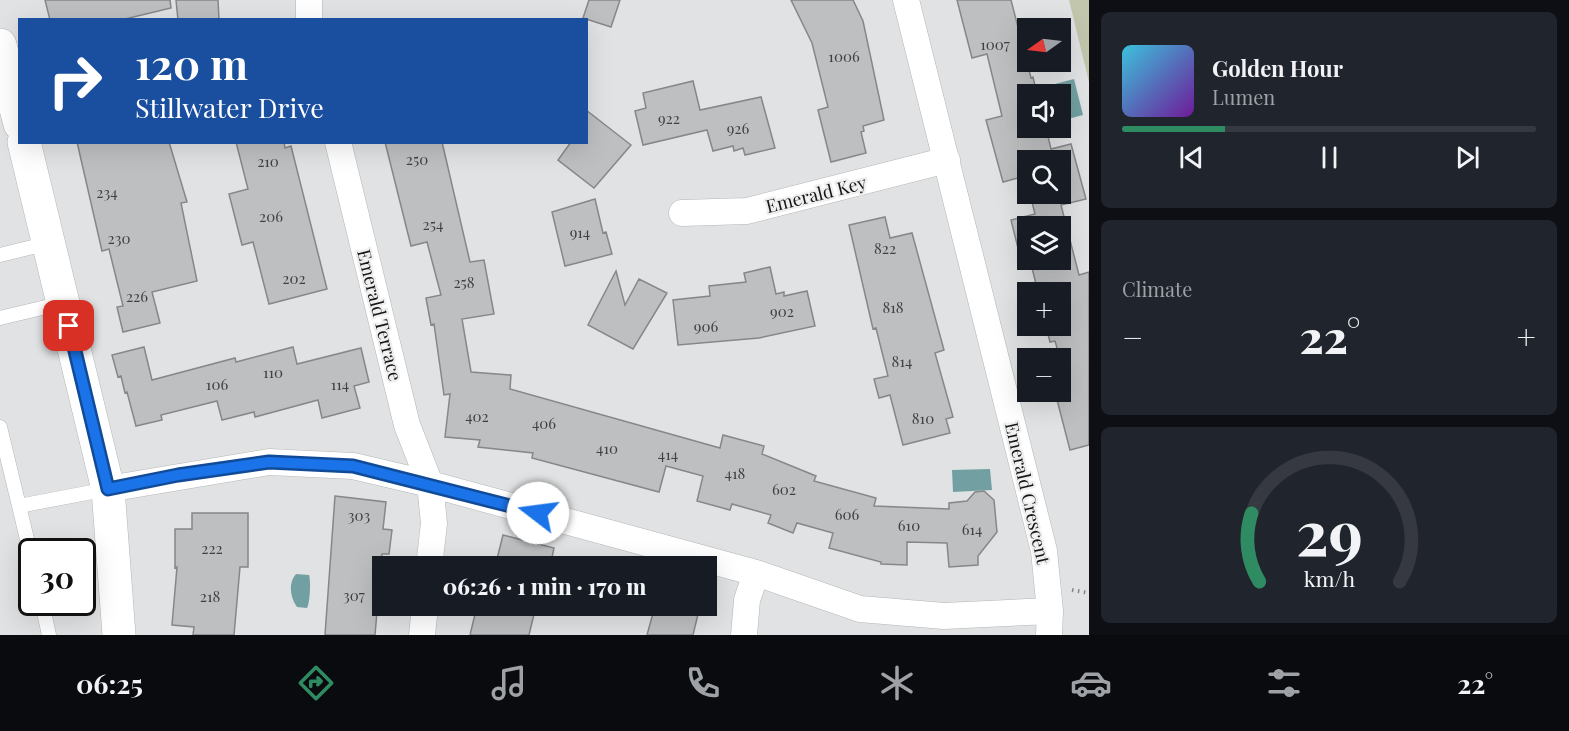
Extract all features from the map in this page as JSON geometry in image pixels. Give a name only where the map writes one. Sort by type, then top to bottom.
[{"type":"street","points":[[309,0],[309,18]]},
{"type":"street","name":"Emerald Crescent","points":[[108,489],[178,475],[269,462],[353,466],[430,484],[756,573],[860,609],[1049,623],[1044,551],[906,0]]},
{"type":"street","points":[[0,45],[18,116]]},
{"type":"street","points":[[24,144],[108,489],[117,579],[119,635]]},
{"type":"street","name":"Emerald Terrace","points":[[338,144],[406,425],[430,484],[434,523],[430,556]]},
{"type":"street","name":"Emerald Key","points":[[682,213],[747,211],[947,160]]},
{"type":"street","points":[[744,635],[747,600],[756,573]]},
{"type":"street","points":[[422,635],[424,616]]},
{"type":"lane","points":[[0,255],[49,243]]},
{"type":"lane","points":[[0,318],[63,303]]},
{"type":"lane","points":[[0,427],[27,538]]},
{"type":"lane","points":[[19,506],[108,489]]},
{"type":"lane","points":[[45,616],[50,635]]},
{"type":"green space","points":[[1069,0],[1089,0],[1089,82]]},
{"type":"water","points":[[1074,79],[1083,115],[1071,118],[1071,84],[1055,84]]},
{"type":"water","points":[[990,469],[992,490],[953,492],[952,470]]},
{"type":"water","points":[[296,574],[309,575],[310,592],[307,608],[297,607],[293,599],[291,586]]},
{"type":"building","points":[[45,0],[170,0],[171,8],[129,18],[50,18]]},
{"type":"building","points":[[176,0],[218,0],[219,18],[178,18]]},
{"type":"building","points":[[589,0],[620,0],[611,27],[583,18]]},
{"type":"building","points":[[791,0],[853,0],[863,21],[884,120],[863,126],[864,131],[861,132],[866,153],[831,162],[818,110],[828,107],[812,43]]},
{"type":"building","points":[[957,0],[1011,0],[1017,23],[1017,72],[1029,72],[1035,84],[1017,84],[1017,138],[1048,138],[1051,149],[1071,144],[1086,199],[1071,203],[1071,150],[1017,150],[1017,178],[1003,182],[986,120],[1002,116],[987,54],[972,58]]},
{"type":"building","points":[[693,81],[700,110],[761,97],[775,148],[745,155],[743,148],[734,151],[733,146],[713,151],[707,130],[643,145],[635,111],[646,108],[643,93]]},
{"type":"building","points":[[588,112],[631,145],[594,188],[558,160],[570,144],[588,144]]},
{"type":"building","points":[[77,144],[170,144],[187,202],[181,203],[197,281],[152,292],[160,323],[123,332],[117,307],[123,306],[109,249],[102,251]]},
{"type":"building","points":[[237,144],[284,144],[285,148],[291,146],[327,289],[269,304],[253,242],[242,245],[229,194],[248,189]]},
{"type":"building","points":[[386,144],[442,144],[470,262],[484,260],[494,314],[462,319],[471,372],[511,375],[510,389],[720,448],[723,435],[764,446],[762,454],[816,476],[814,481],[876,498],[874,506],[949,509],[949,503],[967,501],[975,492],[984,491],[994,500],[997,532],[978,556],[978,565],[949,567],[947,543],[907,542],[907,565],[881,564],[881,562],[829,548],[833,533],[797,523],[793,533],[768,523],[771,515],[732,504],[730,510],[697,501],[703,476],[666,466],[659,492],[532,458],[533,453],[478,447],[480,440],[445,437],[450,394],[444,395],[434,324],[431,325],[426,298],[441,295],[427,242],[411,246]]},
{"type":"building","points":[[595,199],[603,233],[606,232],[612,254],[565,266],[552,212]]},
{"type":"building","points":[[1032,204],[1065,204],[1061,205],[1064,216],[1027,216],[1035,214]]},
{"type":"building","points":[[885,217],[890,238],[912,233],[944,350],[935,353],[953,417],[946,419],[950,433],[903,445],[890,395],[879,398],[874,379],[888,376],[876,328],[873,329],[849,225]]},
{"type":"building","points":[[1017,218],[1017,244],[1011,220]]},
{"type":"building","points":[[1071,244],[1079,275],[1089,272],[1089,445],[1070,450],[1058,402],[1071,402],[1071,348],[1057,348],[1055,341],[1050,342],[1048,336],[1071,336],[1071,282],[1036,282],[1032,270],[1071,270]]},
{"type":"building","points":[[770,267],[776,294],[784,292],[784,296],[807,291],[815,326],[759,338],[678,345],[673,300],[710,296],[709,286],[746,282],[744,273]]},
{"type":"building","points":[[616,271],[625,305],[639,279],[667,293],[633,349],[588,325]]},
{"type":"building","points":[[144,347],[152,380],[235,358],[236,362],[293,347],[297,364],[361,348],[369,382],[354,386],[360,408],[322,418],[318,400],[255,417],[254,412],[222,420],[217,401],[161,415],[162,420],[136,426],[127,392],[125,393],[121,376],[118,377],[112,355]]},
{"type":"building","points":[[335,496],[386,502],[383,529],[392,530],[389,554],[372,556],[372,616],[377,616],[375,635],[325,635]]},
{"type":"building","points":[[192,513],[248,513],[248,567],[240,567],[234,635],[193,635],[194,627],[172,625],[177,567],[175,568],[175,529],[192,529]]},
{"type":"building","points":[[503,535],[554,548],[552,556],[498,556]]},
{"type":"building","points":[[475,616],[534,616],[529,635],[470,635]]},
{"type":"building","points":[[652,616],[698,616],[693,635],[647,635]]},
{"type":"route","points":[[69,326],[108,489],[178,475],[269,462],[353,466],[538,513]]}]
